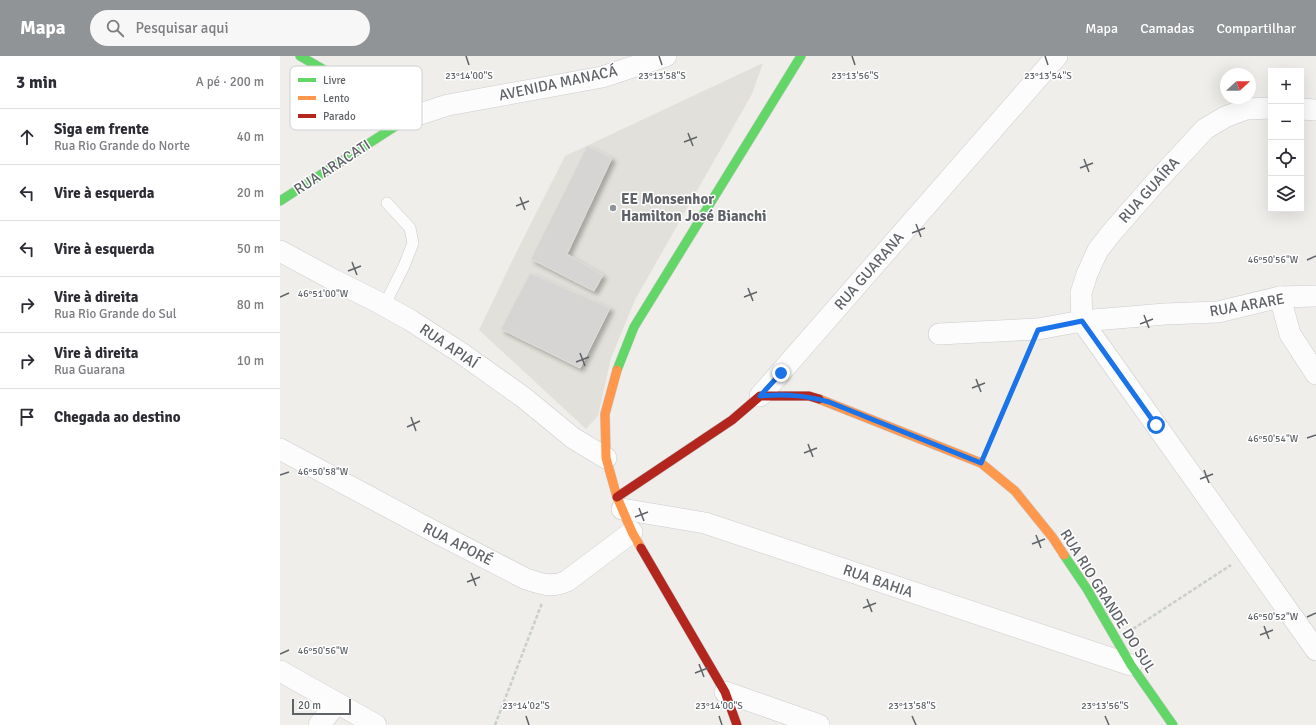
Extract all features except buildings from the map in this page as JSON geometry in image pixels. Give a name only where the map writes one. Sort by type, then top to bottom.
[{"type":"street","points":[[300,56],[318,66]]},
{"type":"street","name":"AVENIDA MANACÁ","points":[[448,105],[602,77],[666,56]]},
{"type":"street","points":[[737,725],[725,692],[632,532],[619,503],[606,458],[606,414],[618,365],[634,327],[801,56]]},
{"type":"street","name":"RUA GUARANA","points":[[760,396],[1057,56]]},
{"type":"street","name":"RUA ARACATI","points":[[422,113],[448,105]]},
{"type":"street","name":"RUA GUAÍRA","points":[[1082,321],[1081,293],[1087,274],[1098,250],[1113,231],[1205,129],[1225,117],[1246,109],[1268,108]]},
{"type":"street","points":[[1304,109],[1316,110]]},
{"type":"street","name":"RUA ARACATI","points":[[280,201],[389,130]]},
{"type":"street","name":"RUA APIAÍ","points":[[280,251],[410,320],[461,353],[523,397],[573,438],[606,458]]},
{"type":"street","name":"RUA ARARE","points":[[938,334],[1038,330],[1082,321],[1165,314],[1218,312],[1280,297],[1316,296]]},
{"type":"street","points":[[1280,297],[1290,334],[1316,374]]},
{"type":"street","points":[[1082,321],[1316,650]]},
{"type":"street","points":[[619,503],[732,420],[760,396]]},
{"type":"street","name":"RUA RIO GRANDE DO SUL","points":[[760,396],[809,396],[829,402],[981,463],[1015,491],[1053,538],[1087,589],[1130,665],[1173,725]]},
{"type":"street","name":"RUA APORÉ","points":[[280,449],[526,579],[549,586]]},
{"type":"street","name":"RUA BAHIA","points":[[619,503],[705,523],[1130,665]]},
{"type":"street","points":[[549,586],[567,581],[632,532]]},
{"type":"street","points":[[280,671],[376,725]]},
{"type":"street","points":[[725,692],[819,725]]},
{"type":"street","points":[[319,725],[337,703]]},
{"type":"lane","points":[[384,306],[404,266],[413,242],[410,228],[387,203]]},
{"type":"path","points":[[981,463],[1038,330]]},
{"type":"path","points":[[1116,639],[1248,554]]},
{"type":"path","points":[[495,725],[549,586]]},
{"type":"shaded area","name":"EE Monsenhor Hamilton José Bianchi","points":[[763,63],[752,94],[635,300],[611,358],[598,416],[586,429],[479,330],[513,259],[565,156]]},
{"type":"traffic: fast","points":[[300,56],[317,66]]},
{"type":"traffic: fast","points":[[617,370],[634,327],[801,56]]},
{"type":"traffic: fast","points":[[280,201],[389,130]]},
{"type":"traffic: fast","points":[[1064,555],[1087,589],[1131,665],[1173,725]]},
{"type":"traffic: slow","points":[[617,370],[605,414],[606,458],[617,497],[632,532],[641,548]]},
{"type":"traffic: slow","points":[[819,399],[981,463],[1015,491],[1053,538],[1064,555]]},
{"type":"traffic: jam","points":[[617,497],[732,420],[760,396],[809,396],[819,399]]},
{"type":"traffic: jam","points":[[641,548],[725,692],[737,725]]},
{"type":"place","name":"EE Monsenhor Hamilton José Bianchi","points":[[613,208]]},
{"type":"route","points":[[781,373],[760,396],[809,396],[829,402],[981,463],[1038,330],[1082,321],[1156,425]]}]
